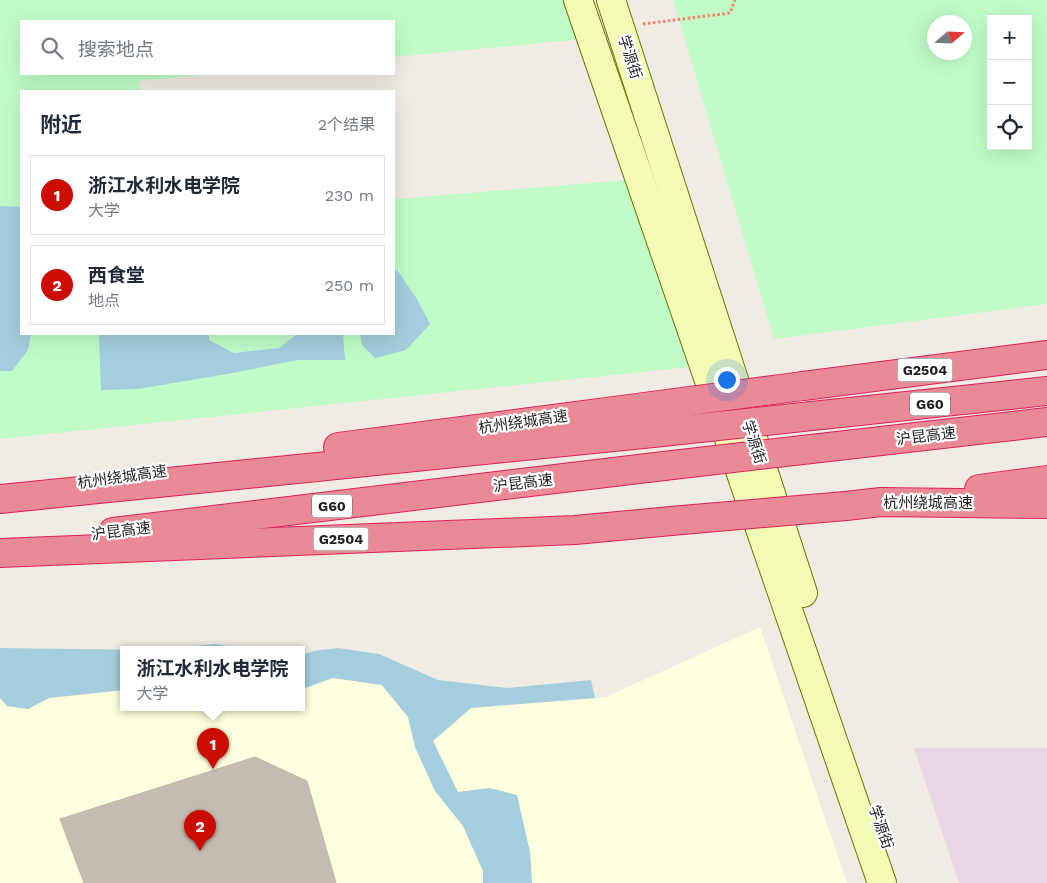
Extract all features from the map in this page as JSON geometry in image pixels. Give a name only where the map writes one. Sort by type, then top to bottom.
[{"type":"highway","name":"杭州绕城高速","points":[[0,495],[267,456],[1047,355]]},
{"type":"highway","name":"沪昆高速","points":[[0,499],[1047,392]]},
{"type":"highway","name":"沪昆高速","points":[[0,546],[1047,422]]},
{"type":"highway","points":[[881,502],[1047,480]]},
{"type":"highway","name":"杭州绕城高速","points":[[0,553],[575,530],[881,502],[1047,504]]},
{"type":"main road","points":[[578,0],[882,883]]},
{"type":"main road","name":"学源街","points":[[611,0],[846,726],[901,883]]},
{"type":"path","points":[[620,28],[730,12],[734,0]]},
{"type":"shaded area","points":[[760,627],[847,883],[532,883],[530,852],[490,788],[458,792],[433,741],[471,708],[606,697]]},
{"type":"shaded area","points":[[333,678],[381,685],[408,717],[415,747],[435,791],[463,826],[483,871],[483,883],[0,883],[0,698],[7,706],[28,709],[49,698],[120,690],[120,711],[305,711],[305,688]]},
{"type":"shaded area","points":[[914,748],[1047,748],[1047,883],[959,883]]},
{"type":"green space","points":[[0,0],[592,0],[604,37],[395,57],[395,20],[20,20],[20,75],[204,75],[139,81],[141,90],[20,90],[20,335],[395,335],[395,199],[654,178],[719,364],[0,439]]},
{"type":"green space","points":[[673,0],[1047,0],[1047,304],[774,339]]},
{"type":"water","points":[[0,206],[20,207],[20,335],[31,335],[28,350],[12,371],[0,371]]},
{"type":"water","points":[[395,270],[397,270],[417,299],[430,324],[406,350],[375,358],[362,345],[360,335],[395,335]]},
{"type":"water","points":[[99,335],[209,335],[209,340],[234,353],[279,348],[296,335],[343,335],[345,360],[297,360],[138,389],[101,390]]},
{"type":"water","points":[[215,644],[227,646],[195,646]]},
{"type":"water","points":[[0,648],[120,650],[120,690],[49,698],[28,709],[7,706],[0,698]]},
{"type":"water","points":[[338,648],[379,654],[438,680],[507,688],[591,680],[595,698],[471,708],[433,741],[458,792],[490,788],[517,795],[530,852],[532,883],[483,883],[483,871],[463,826],[435,791],[415,747],[408,717],[382,685],[333,678],[305,688],[305,654]]},
{"type":"building","points":[[255,757],[307,781],[336,883],[84,883],[60,819]]},
{"type":"place","name":"浙江水利水电学院","points":[[213,769]]},
{"type":"place","name":"西食堂","points":[[200,851]]}]
